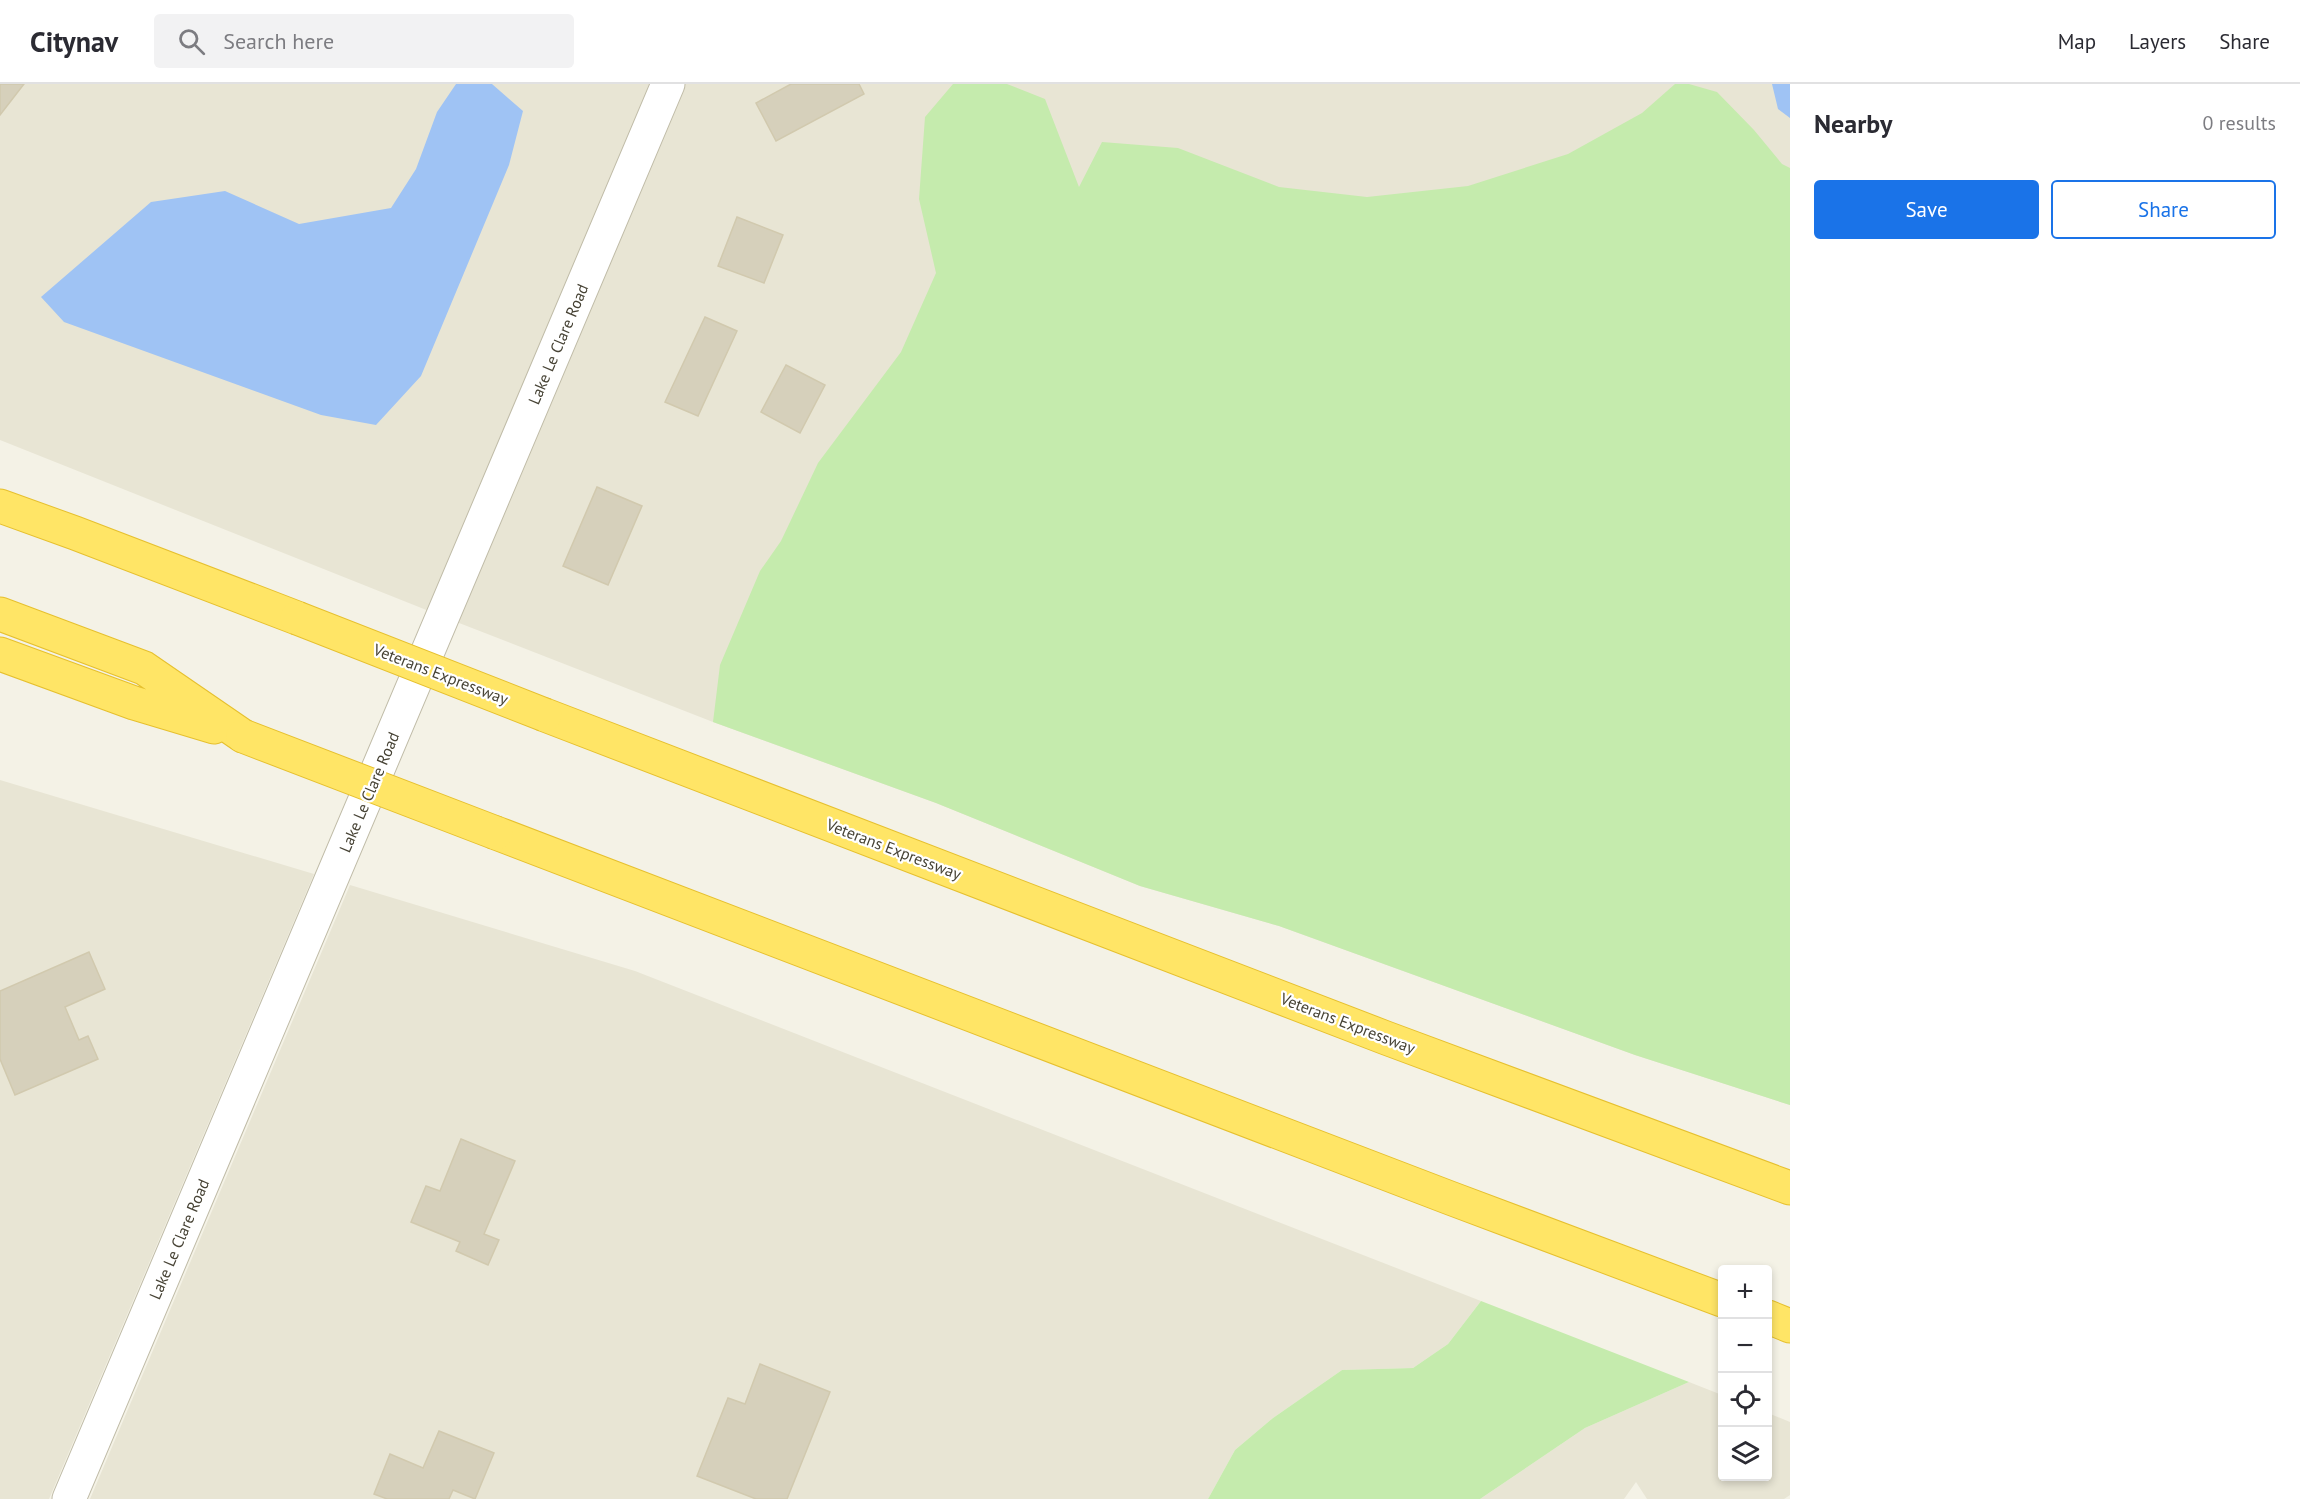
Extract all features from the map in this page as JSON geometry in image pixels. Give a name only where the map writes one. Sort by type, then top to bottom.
[{"type":"highway","name":"Veterans Expressway","points":[[0,506],[297,618],[1364,1030],[1790,1188]]},
{"type":"highway","points":[[0,614],[144,668],[243,736]]},
{"type":"highway","points":[[0,654],[134,703],[243,736],[1718,1298]]},
{"type":"highway","points":[[1772,1319],[1790,1326]]},
{"type":"street","name":"Lake Le Clare Road","points":[[69,1499],[668,84]]},
{"type":"shaded area","points":[[0,84],[1790,84],[1790,1105],[1635,1055],[1279,926],[1140,886],[936,803],[713,722],[454,621],[0,440]]},
{"type":"shaded area","points":[[0,780],[314,874],[49,1499],[0,1499]]},
{"type":"shaded area","points":[[350,885],[635,971],[1481,1301],[1448,1344],[1413,1368],[1342,1370],[1273,1418],[1235,1450],[1208,1499],[90,1499]]},
{"type":"shaded area","points":[[1689,1382],[1718,1393],[1718,1481],[1772,1481],[1772,1415],[1790,1422],[1790,1495],[1784,1499],[1647,1499],[1636,1482],[1624,1499],[1480,1499],[1585,1428]]},
{"type":"green space","points":[[953,84],[1007,84],[1045,99],[1079,187],[1102,142],[1178,148],[1279,187],[1367,197],[1468,186],[1568,154],[1642,113],[1675,84],[1689,84],[1717,92],[1754,130],[1782,164],[1790,168],[1790,1105],[1635,1055],[1279,926],[1140,886],[936,803],[713,722],[720,665],[760,571],[781,541],[818,463],[901,352],[936,273],[919,199],[925,117]]},
{"type":"green space","points":[[1481,1301],[1689,1382],[1585,1428],[1480,1499],[1208,1499],[1235,1450],[1273,1418],[1342,1370],[1413,1368],[1448,1344]]},
{"type":"water","points":[[456,84],[492,84],[523,111],[509,165],[421,376],[376,425],[321,415],[64,322],[41,297],[151,202],[225,191],[299,224],[391,208],[416,169],[437,112]]},
{"type":"water","points":[[1772,84],[1790,84],[1790,118],[1778,109]]},
{"type":"building","points":[[0,84],[24,84],[0,115]]},
{"type":"building","points":[[791,84],[859,84],[864,94],[776,141],[756,103]]},
{"type":"building","points":[[737,217],[783,235],[764,283],[718,266]]},
{"type":"building","points":[[705,317],[737,331],[698,416],[665,402]]},
{"type":"building","points":[[786,365],[825,385],[800,433],[761,412]]},
{"type":"building","points":[[597,487],[642,506],[608,585],[563,566]]},
{"type":"building","points":[[89,952],[105,989],[65,1007],[79,1040],[88,1036],[98,1059],[15,1095],[0,1059],[0,991]]},
{"type":"building","points":[[461,1139],[515,1161],[484,1234],[499,1240],[488,1265],[456,1251],[460,1242],[411,1222],[426,1186],[440,1191]]},
{"type":"building","points":[[760,1364],[830,1392],[787,1499],[756,1499],[697,1476],[728,1398],[745,1404]]},
{"type":"building","points":[[439,1431],[494,1453],[475,1499],[453,1490],[449,1499],[387,1499],[374,1494],[390,1454],[423,1468]]}]
